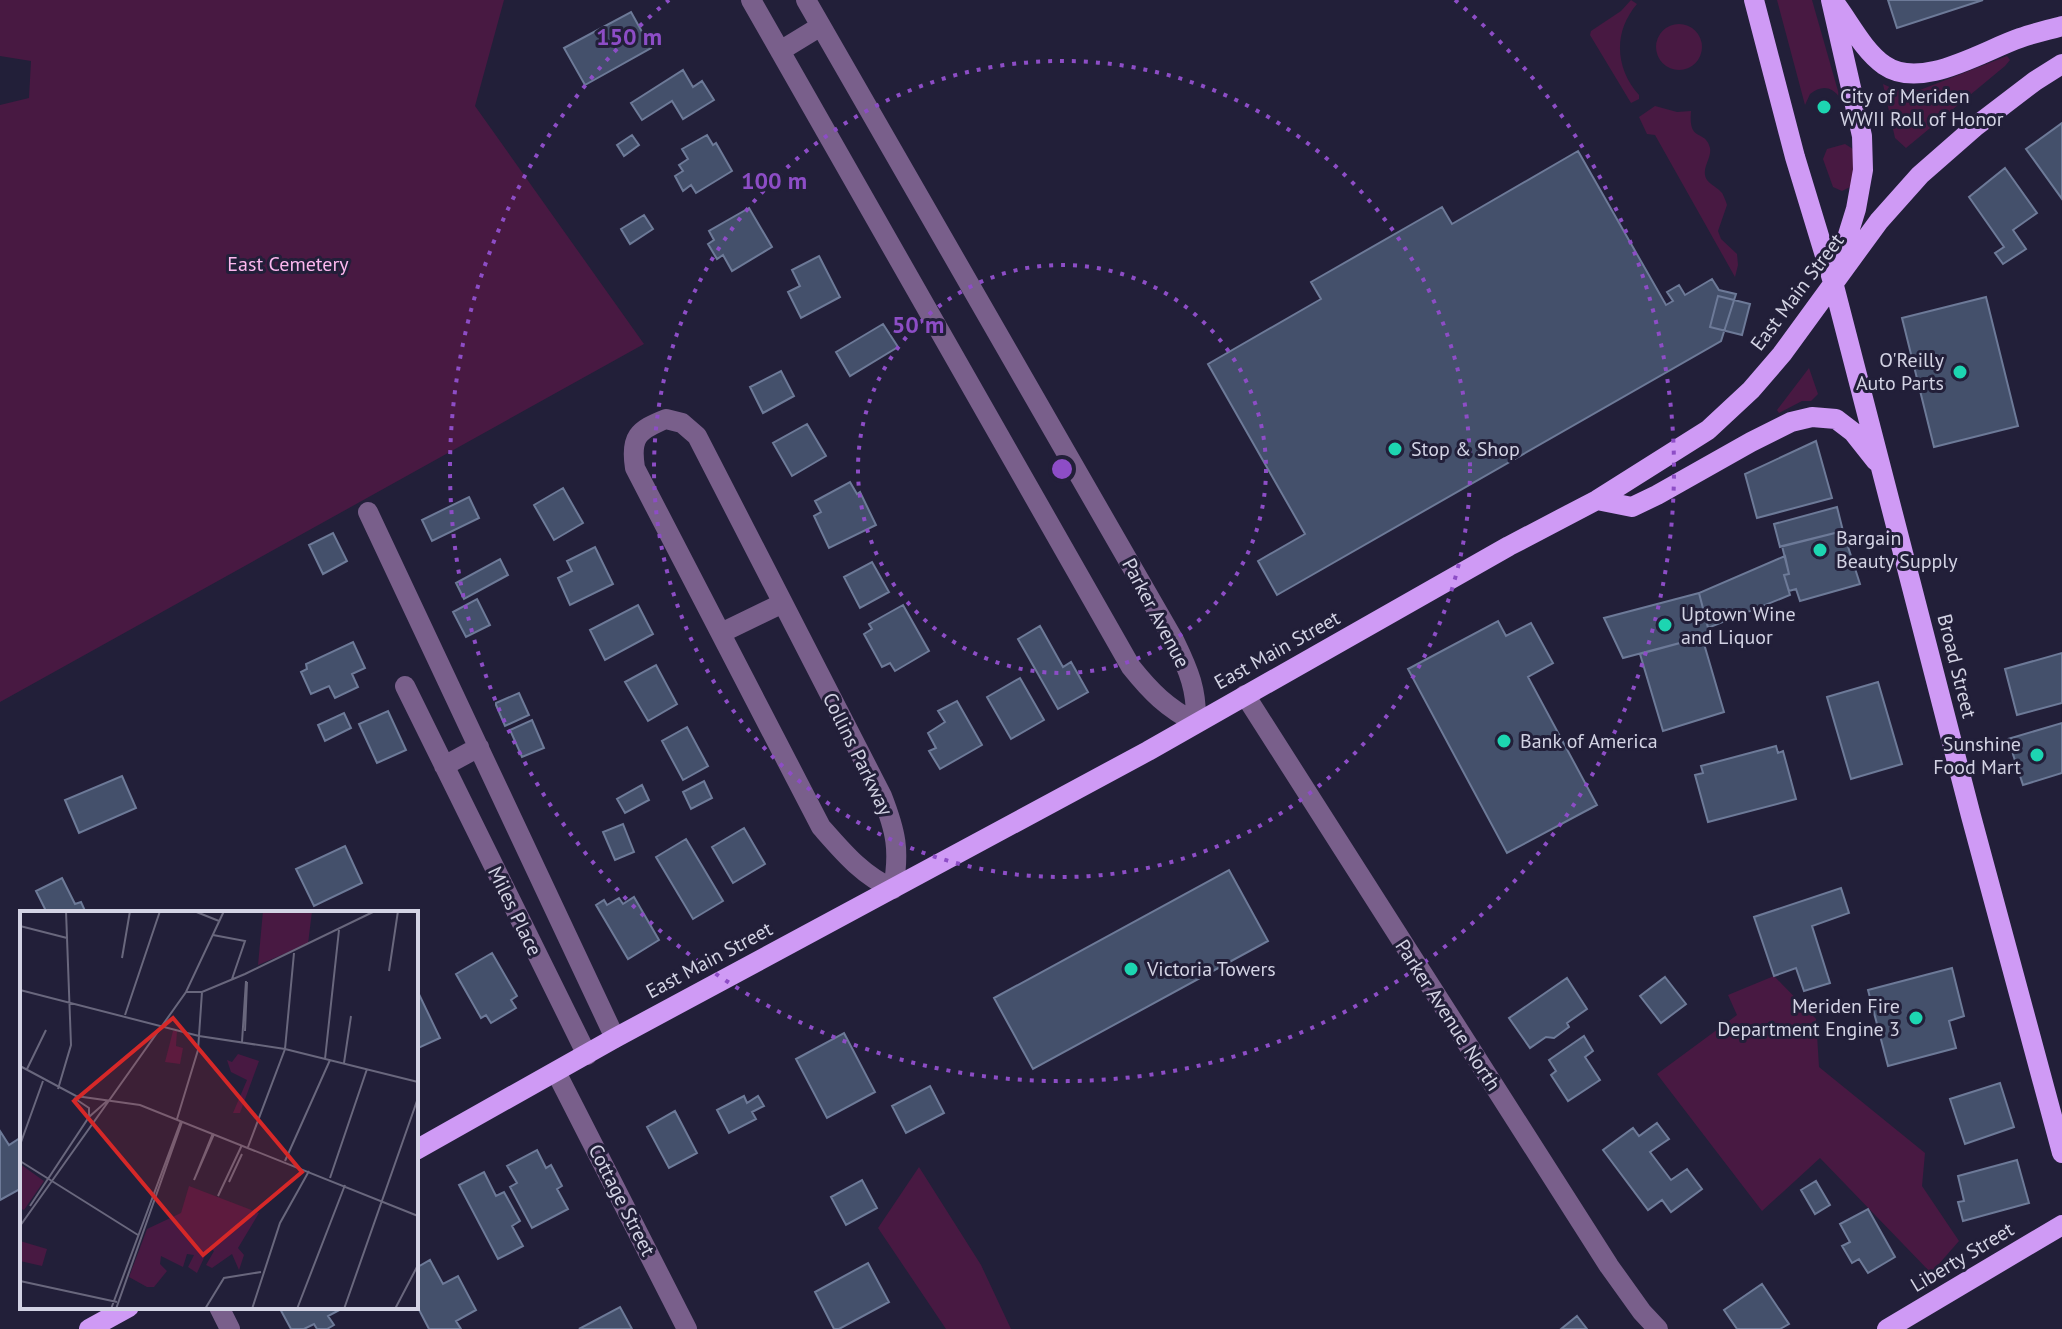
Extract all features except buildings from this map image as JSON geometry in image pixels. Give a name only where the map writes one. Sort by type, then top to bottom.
[{"type":"main road","name":"Broad Street","points":[[1754,0],[1795,157],[1833,282],[2062,1153]]},
{"type":"main road","points":[[1832,0],[1862,136],[1863,170],[1856,209],[1833,282]]},
{"type":"main road","points":[[1832,0],[1883,64],[1910,75],[1953,66],[2020,38],[2062,26]]},
{"type":"main road","name":"East Main Street","points":[[418,1149],[1597,500],[1708,430],[1729,412],[1782,354],[1879,221],[1920,175],[1976,126],[2062,64]]},
{"type":"main road","points":[[1597,500],[1632,507],[1765,435],[1791,422],[1812,417],[1836,419],[1853,432],[1881,468]]},
{"type":"main road","name":"Liberty Street","points":[[1887,1329],[2062,1225]]},
{"type":"main road","points":[[89,1329],[125,1309]]},
{"type":"street","name":"Parker Avenue","points":[[751,0],[1131,667],[1161,701],[1196,723],[1197,701],[1192,681],[1175,642],[806,0]]},
{"type":"street","points":[[780,51],[821,26]]},
{"type":"street","name":"Collins Parkway","points":[[666,419],[682,423],[697,436],[783,603],[882,796],[892,822],[897,844],[893,889],[862,871],[821,827],[635,468],[632,450],[637,435],[666,419]]},
{"type":"street","name":"Miles Place","points":[[368,512],[615,1038]]},
{"type":"street","points":[[721,633],[783,603]]},
{"type":"street","name":"Miles Place","points":[[405,686],[587,1055]]},
{"type":"street","name":"Parker Avenue North","points":[[1245,695],[1609,1266],[1658,1329]]},
{"type":"street","points":[[444,766],[479,747]]},
{"type":"street","name":"Cottage Street","points":[[556,1072],[687,1329]]},
{"type":"street","points":[[220,1309],[230,1329]]},
{"type":"green space","name":"East Cemetery","points":[[0,0],[504,0],[475,106],[644,344],[0,702],[0,105],[29,98],[31,61],[0,56]]},
{"type":"green space","points":[[1631,0],[1637,4],[1624,26],[1620,50],[1625,73],[1639,95],[1639,99],[1631,103],[1590,35]]},
{"type":"green space","points":[[1777,0],[1812,0],[1840,98],[1830,89],[1822,88],[1810,94],[1805,105]]},
{"type":"green space","points":[[1679,24],[1696,30],[1702,47],[1696,64],[1679,70],[1662,64],[1656,47],[1662,30]]},
{"type":"green space","points":[[2007,56],[2010,60],[2005,66],[1906,148],[1895,138],[1883,84],[1896,90],[1920,90]]},
{"type":"green space","points":[[1655,106],[1677,112],[1691,111],[1694,132],[1708,142],[1710,152],[1705,176],[1722,193],[1727,204],[1718,231],[1721,239],[1737,254],[1735,277],[1655,135],[1647,134],[1639,117]]},
{"type":"green space","points":[[1845,144],[1853,149],[1853,178],[1850,187],[1842,191],[1833,187],[1823,159],[1827,149]]},
{"type":"green space","points":[[1809,368],[1818,394],[1811,401],[1802,401],[1779,413],[1777,410]]},
{"type":"green space","points":[[1774,976],[1816,1019],[1819,1067],[1925,1153],[1922,1186],[1959,1241],[1931,1273],[1820,1158],[1762,1211],[1657,1074],[1737,1015],[1728,995]]},
{"type":"green space","points":[[919,1167],[981,1265],[1011,1329],[946,1329],[878,1228]]},
{"type":"place","name":"City of Meriden WWII Roll of Honor","points":[[1824,107]]},
{"type":"place","name":"O'Reilly Auto Parts","points":[[1960,372]]},
{"type":"place","name":"Stop & Shop","points":[[1395,449]]},
{"type":"place","name":"Bargain Beauty Supply","points":[[1820,550]]},
{"type":"place","name":"Uptown Wine and Liquor","points":[[1665,625]]},
{"type":"place","name":"Bank of America","points":[[1504,741]]},
{"type":"place","name":"Sunshine Food Mart","points":[[2037,755]]},
{"type":"place","name":"Victoria Towers","points":[[1131,969]]},
{"type":"place","name":"Meriden Fire Department Engine 3","points":[[1916,1018]]}]
